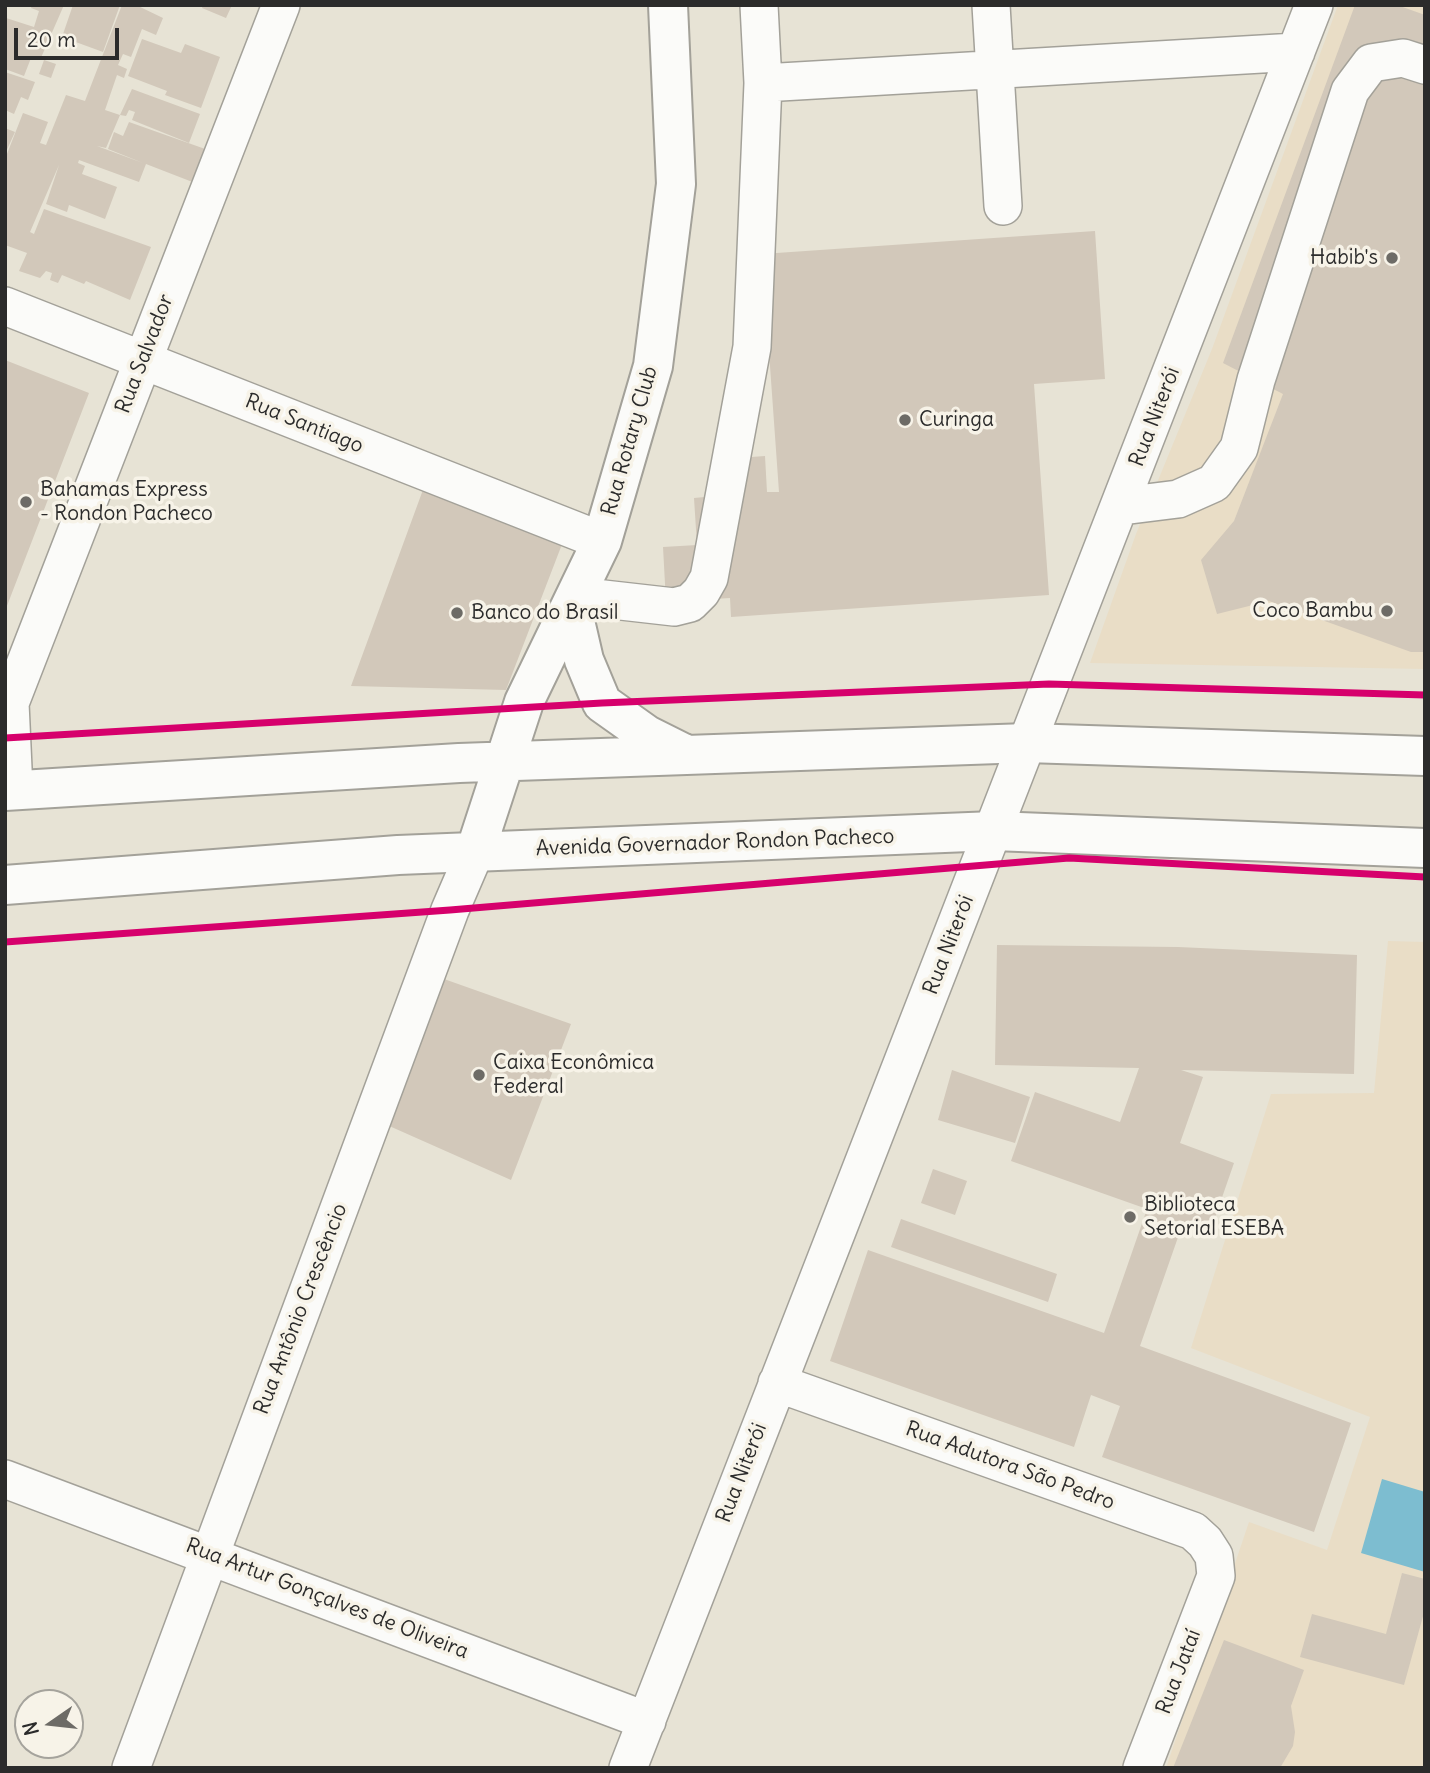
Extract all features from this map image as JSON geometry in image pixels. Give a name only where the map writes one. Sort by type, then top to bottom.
[{"type":"main road","name":"Rua Rotary Club","points":[[475,852],[524,702],[602,541],[653,366],[676,184],[668,5]]},
{"type":"main road","points":[[574,602],[584,660],[602,703],[646,735],[687,755]]},
{"type":"main road","points":[[10,791],[505,761],[1027,743],[1425,756]]},
{"type":"main road","name":"Avenida Governador Rondon Pacheco","points":[[5,885],[383,856],[994,831],[1425,848]]},
{"type":"street","name":"Rua Salvador","points":[[10,791],[10,703],[281,5]]},
{"type":"street","points":[[574,602],[674,607],[690,603],[701,593],[709,578],[752,347],[763,83],[759,5]]},
{"type":"street","points":[[991,5],[1003,206]]},
{"type":"street","name":"Rua Niterói","points":[[628,1768],[1122,506],[1314,5]]},
{"type":"street","points":[[763,83],[1296,52]]},
{"type":"street","points":[[1122,506],[1178,499],[1214,483],[1233,456],[1239,447],[1256,380],[1350,91],[1371,64],[1403,58],[1425,65]]},
{"type":"street","name":"Rua Santiago","points":[[5,306],[602,541]]},
{"type":"street","name":"Rua Antônio Crescêncio","points":[[131,1768],[446,922],[475,852]]},
{"type":"street","name":"Rua Adutora São Pedro","points":[[777,1383],[1193,1531],[1214,1556],[1216,1576]]},
{"type":"street","name":"Rua Artur Gonçalves de Oliveira","points":[[5,1479],[647,1721]]},
{"type":"street","name":"Rua Jataí","points":[[1142,1768],[1216,1576]]},
{"type":"shaded area","points":[[1338,5],[1425,5],[1425,669],[1090,663],[1136,534],[1212,349]]},
{"type":"shaded area","points":[[1388,941],[1425,942],[1425,1768],[1166,1768],[1249,1522],[1327,1550],[1370,1417],[1191,1348],[1271,1094],[1374,1093]]},
{"type":"water","points":[[1382,1479],[1425,1492],[1425,1572],[1361,1553]]},
{"type":"building","points":[[32,5],[64,5],[40,60],[31,58],[24,76],[5,69],[5,22],[6,18],[34,27],[39,11],[31,8]]},
{"type":"building","points":[[73,5],[120,5],[103,52],[62,37]]},
{"type":"building","points":[[122,5],[136,5],[163,18],[156,35],[142,29],[131,57],[123,54],[118,65],[127,69],[124,78],[117,75],[105,110],[120,115],[106,148],[97,146],[143,163],[108,149],[114,132],[123,136],[129,122],[208,150],[195,183],[146,164],[139,182],[79,160],[78,163],[85,166],[82,174],[117,187],[105,219],[69,205],[67,212],[46,204],[59,165],[30,232],[34,234],[44,209],[151,247],[130,300],[86,281],[84,284],[62,275],[58,283],[50,280],[52,273],[46,271],[40,278],[19,271],[27,253],[5,245],[5,159],[23,113],[48,122],[40,143],[46,145],[66,95],[85,101]]},
{"type":"building","points":[[203,5],[232,5],[226,18],[202,8]]},
{"type":"building","points":[[1355,5],[1397,5],[1425,15],[1425,652],[1411,652],[1269,601],[1217,614],[1201,560],[1234,521],[1283,394],[1223,363]]},
{"type":"building","points":[[142,39],[181,53],[185,44],[220,57],[201,108],[165,95],[167,91],[128,76]]},
{"type":"building","points":[[44,60],[56,64],[51,78],[39,74]]},
{"type":"building","points":[[5,72],[35,82],[28,100],[21,97],[14,114],[5,110]]},
{"type":"building","points":[[132,89],[200,114],[189,143],[132,120],[135,112],[129,110],[126,116],[120,115]]},
{"type":"building","points":[[5,128],[15,132],[5,154]]},
{"type":"building","name":"Curinga","points":[[1095,231],[1105,379],[1034,384],[1049,595],[731,617],[730,598],[666,602],[663,547],[697,545],[694,498],[726,495],[724,459],[765,456],[767,492],[779,492],[762,254]]},
{"type":"building","name":"Bahamas Express - Rondon Pacheco","points":[[5,360],[89,393],[5,611]]},
{"type":"building","name":"Banco do Brasil","points":[[424,487],[564,539],[506,690],[351,686]]},
{"type":"building","points":[[997,945],[1178,947],[1357,955],[1354,1074],[1181,1070],[1203,1077],[1180,1143],[1234,1163],[1210,1232],[1183,1223],[1140,1346],[1351,1423],[1314,1532],[1102,1457],[1120,1406],[1091,1395],[1074,1447],[830,1361],[868,1250],[1104,1333],[1147,1209],[1011,1161],[1035,1092],[1120,1122],[1139,1068],[995,1065]]},
{"type":"building","name":"Caixa Econômica Federal","points":[[444,979],[571,1024],[511,1180],[387,1125]]},
{"type":"building","points":[[952,1070],[1030,1097],[1015,1143],[938,1120]]},
{"type":"building","points":[[933,1169],[967,1181],[955,1215],[921,1203]]},
{"type":"building","points":[[901,1219],[1057,1274],[1048,1302],[891,1247]]},
{"type":"building","points":[[1402,1573],[1425,1579],[1425,1609],[1404,1685],[1300,1657],[1312,1614],[1386,1634]]},
{"type":"building","points":[[1224,1640],[1304,1670],[1291,1706],[1295,1732],[1293,1746],[1280,1768],[1173,1768]]},
{"type":"cycle path","points":[[5,738],[602,703],[1049,684],[1425,695]]},
{"type":"cycle path","points":[[5,942],[450,910],[1069,858],[1425,877]]},
{"type":"place","name":"Habib's","points":[[1392,258]]},
{"type":"place","name":"Curinga","points":[[905,420]]},
{"type":"place","name":"Bahamas Express - Rondon Pacheco","points":[[26,502]]},
{"type":"place","name":"Coco Bambu","points":[[1387,611]]},
{"type":"place","name":"Banco do Brasil","points":[[457,613]]},
{"type":"place","name":"Caixa Econômica Federal","points":[[479,1075]]},
{"type":"place","name":"Biblioteca Setorial ESEBA","points":[[1130,1217]]}]
